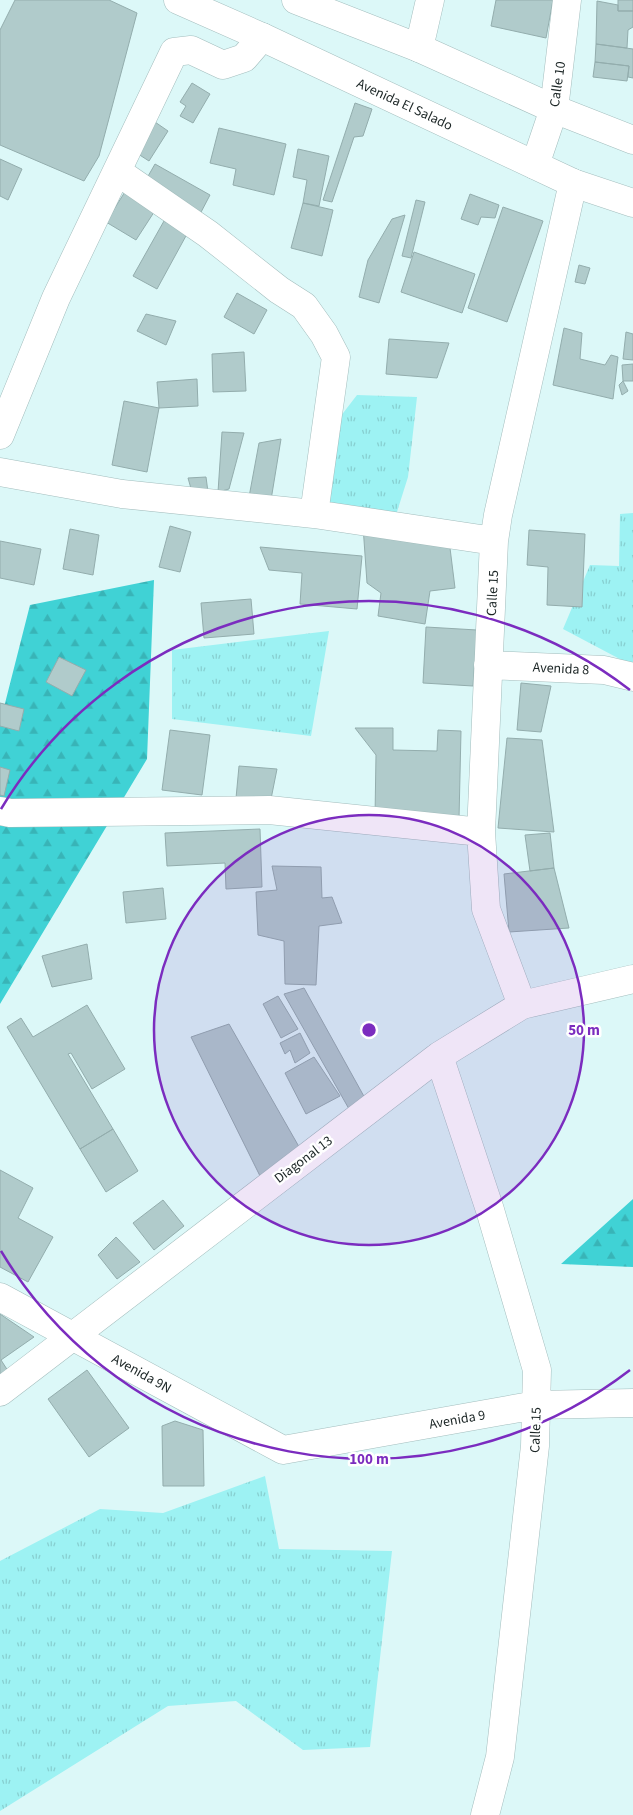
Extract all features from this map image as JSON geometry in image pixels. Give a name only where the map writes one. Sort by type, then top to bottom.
[{"type":"street","name":"Avenida El Salado","points":[[178,0],[262,37],[573,183],[633,203]]},
{"type":"street","points":[[296,0],[419,48],[554,109],[633,140]]},
{"type":"street","points":[[419,48],[430,0]]},
{"type":"street","name":"Calle 10","points":[[535,165],[554,109],[567,0]]},
{"type":"street","points":[[0,435],[56,298],[174,52],[191,50],[223,65],[244,58],[262,37]]},
{"type":"street","points":[[118,172],[208,234],[304,306],[324,334],[336,357],[314,514]]},
{"type":"street","name":"Calle 15","points":[[522,1005],[486,909],[481,832],[494,541],[498,515],[573,183]]},
{"type":"street","points":[[0,472],[122,494],[314,514],[494,541]]},
{"type":"street","name":"Avenida 8","points":[[488,665],[604,670],[633,677]]},
{"type":"street","points":[[0,811],[10,814],[269,810],[481,832]]},
{"type":"street","name":"Diagonal 13","points":[[0,1392],[439,1056],[522,1005],[633,979]]},
{"type":"street","name":"Calle 15","points":[[439,1056],[490,1210],[537,1370],[535,1446],[500,1757],[485,1815]]},
{"type":"street","name":"Avenida 9N","points":[[0,1297],[283,1450]]},
{"type":"street","name":"Avenida 9","points":[[283,1450],[536,1405],[633,1403]]},
{"type":"green space","points":[[357,395],[417,397],[408,477],[396,515],[319,501],[330,430]]},
{"type":"green space","points":[[633,513],[633,666],[563,629],[590,565],[619,566],[620,514]]},
{"type":"green space","points":[[154,580],[147,759],[0,1004],[0,723],[30,605]]},
{"type":"green space","points":[[329,631],[311,736],[172,719],[172,650]]},
{"type":"green space","points":[[633,1199],[633,1267],[561,1264]]},
{"type":"green space","points":[[265,1476],[279,1549],[392,1551],[370,1747],[303,1750],[236,1701],[168,1706],[0,1811],[0,1561],[100,1509],[163,1513]]},
{"type":"building","points":[[15,0],[109,0],[137,13],[99,156],[84,181],[0,145],[0,30]]},
{"type":"building","points":[[496,0],[553,0],[546,38],[491,26]]},
{"type":"building","points":[[618,0],[633,0],[633,11],[618,11]]},
{"type":"building","points":[[597,1],[618,5],[618,11],[633,11],[633,27],[628,30],[627,48],[596,44]]},
{"type":"building","points":[[596,44],[633,49],[633,78],[628,77],[629,66],[595,62]]},
{"type":"building","points":[[595,62],[629,66],[627,81],[593,77]]},
{"type":"building","points":[[192,83],[210,94],[193,123],[180,116],[186,106],[180,102]]},
{"type":"building","points":[[355,103],[372,109],[363,136],[354,137],[332,202],[323,200]]},
{"type":"building","points":[[155,122],[168,131],[149,161],[135,152]]},
{"type":"building","points":[[219,128],[286,144],[274,195],[233,185],[236,169],[210,163]]},
{"type":"building","points":[[298,149],[329,156],[319,206],[303,203],[307,180],[293,177]]},
{"type":"building","points":[[0,159],[22,169],[8,200],[0,196]]},
{"type":"building","points":[[155,164],[210,195],[199,216],[143,185]]},
{"type":"building","points":[[128,187],[158,206],[136,240],[106,222]]},
{"type":"building","points":[[470,194],[499,205],[495,218],[481,217],[478,225],[461,219]]},
{"type":"building","points":[[416,200],[425,202],[411,258],[402,256]]},
{"type":"building","points":[[303,203],[333,210],[322,256],[291,248]]},
{"type":"building","points":[[503,207],[543,221],[507,322],[468,308]]},
{"type":"building","points":[[405,215],[379,303],[359,297],[368,260],[392,219]]},
{"type":"building","points":[[164,221],[187,234],[157,289],[133,276]]},
{"type":"building","points":[[414,252],[475,274],[462,313],[401,292]]},
{"type":"building","points":[[579,265],[590,268],[585,284],[575,282]]},
{"type":"building","points":[[237,293],[267,310],[254,334],[224,317]]},
{"type":"building","points":[[146,314],[176,321],[166,345],[137,331]]},
{"type":"building","points":[[564,328],[582,333],[580,359],[605,365],[611,355],[618,357],[613,399],[553,385]]},
{"type":"building","points":[[626,332],[633,334],[633,360],[623,359]]},
{"type":"building","points":[[389,339],[449,343],[437,378],[386,374]]},
{"type":"building","points":[[244,352],[246,391],[213,392],[212,354]]},
{"type":"building","points":[[633,364],[633,381],[623,381],[622,365]]},
{"type":"building","points":[[197,379],[198,406],[159,408],[157,382]]},
{"type":"building","points":[[623,381],[628,391],[622,395],[619,385]]},
{"type":"building","points":[[124,401],[159,408],[147,472],[112,465]]},
{"type":"building","points":[[222,432],[244,433],[229,489],[218,492]]},
{"type":"building","points":[[281,439],[271,500],[249,497],[259,443]]},
{"type":"building","points":[[206,477],[208,492],[192,492],[188,478]]},
{"type":"building","points":[[170,526],[191,532],[180,572],[159,567]]},
{"type":"building","points":[[363,526],[449,540],[455,588],[430,591],[425,624],[378,616],[381,593],[367,583]]},
{"type":"building","points":[[70,529],[99,535],[93,575],[63,569]]},
{"type":"building","points":[[529,530],[585,534],[582,607],[547,605],[548,567],[527,565]]},
{"type":"building","points":[[0,541],[41,549],[34,585],[0,578]]},
{"type":"building","points":[[260,547],[362,556],[357,609],[300,604],[302,573],[269,570]]},
{"type":"building","points":[[251,599],[254,634],[204,638],[201,603]]},
{"type":"building","points":[[426,627],[477,630],[473,686],[423,683]]},
{"type":"building","points":[[59,657],[86,670],[72,696],[46,682]]},
{"type":"building","points":[[521,683],[551,686],[541,732],[517,730]]},
{"type":"building","points":[[0,703],[24,709],[19,731],[0,726]]},
{"type":"building","points":[[355,728],[393,728],[393,750],[437,751],[438,730],[461,731],[459,819],[375,817],[376,755]]},
{"type":"building","points":[[170,730],[210,735],[202,795],[162,790]]},
{"type":"building","points":[[507,738],[542,740],[554,832],[498,828]]},
{"type":"building","points":[[239,766],[277,769],[269,809],[235,809]]},
{"type":"building","points":[[0,767],[10,770],[4,796],[0,795]]},
{"type":"building","points":[[260,829],[262,887],[226,889],[225,863],[167,866],[165,833]]},
{"type":"building","points":[[550,833],[554,868],[530,871],[525,835]]},
{"type":"building","points":[[272,866],[321,867],[322,898],[332,897],[342,923],[319,926],[316,985],[285,984],[284,941],[258,935],[256,892],[277,890]]},
{"type":"building","points":[[554,868],[569,928],[509,932],[504,874]]},
{"type":"building","points":[[163,888],[166,919],[126,923],[123,892]]},
{"type":"building","points":[[87,944],[92,979],[52,987],[42,956]]},
{"type":"building","points":[[304,988],[366,1100],[349,1109],[284,994]]},
{"type":"building","points":[[278,996],[298,1029],[281,1038],[263,1004]]},
{"type":"building","points":[[87,1005],[125,1069],[92,1089],[71,1053],[68,1054],[113,1129],[80,1149],[7,1027],[21,1018],[33,1037]]},
{"type":"building","points":[[229,1024],[302,1152],[262,1180],[191,1037]]},
{"type":"building","points":[[300,1033],[310,1053],[295,1063],[290,1050],[285,1054],[280,1043]]},
{"type":"building","points":[[314,1057],[340,1096],[306,1114],[285,1073]]},
{"type":"building","points":[[113,1129],[138,1171],[106,1192],[80,1149]]},
{"type":"building","points":[[0,1170],[33,1188],[18,1218],[53,1237],[28,1282],[0,1267]]},
{"type":"building","points":[[163,1200],[184,1226],[154,1250],[133,1223]]},
{"type":"building","points":[[116,1237],[140,1262],[117,1279],[98,1255]]},
{"type":"building","points":[[0,1314],[34,1337],[1,1360],[10,1374],[0,1381]]},
{"type":"building","points":[[87,1370],[129,1428],[89,1457],[48,1399]]},
{"type":"building","points":[[175,1421],[203,1430],[204,1486],[163,1486],[162,1426]]}]
